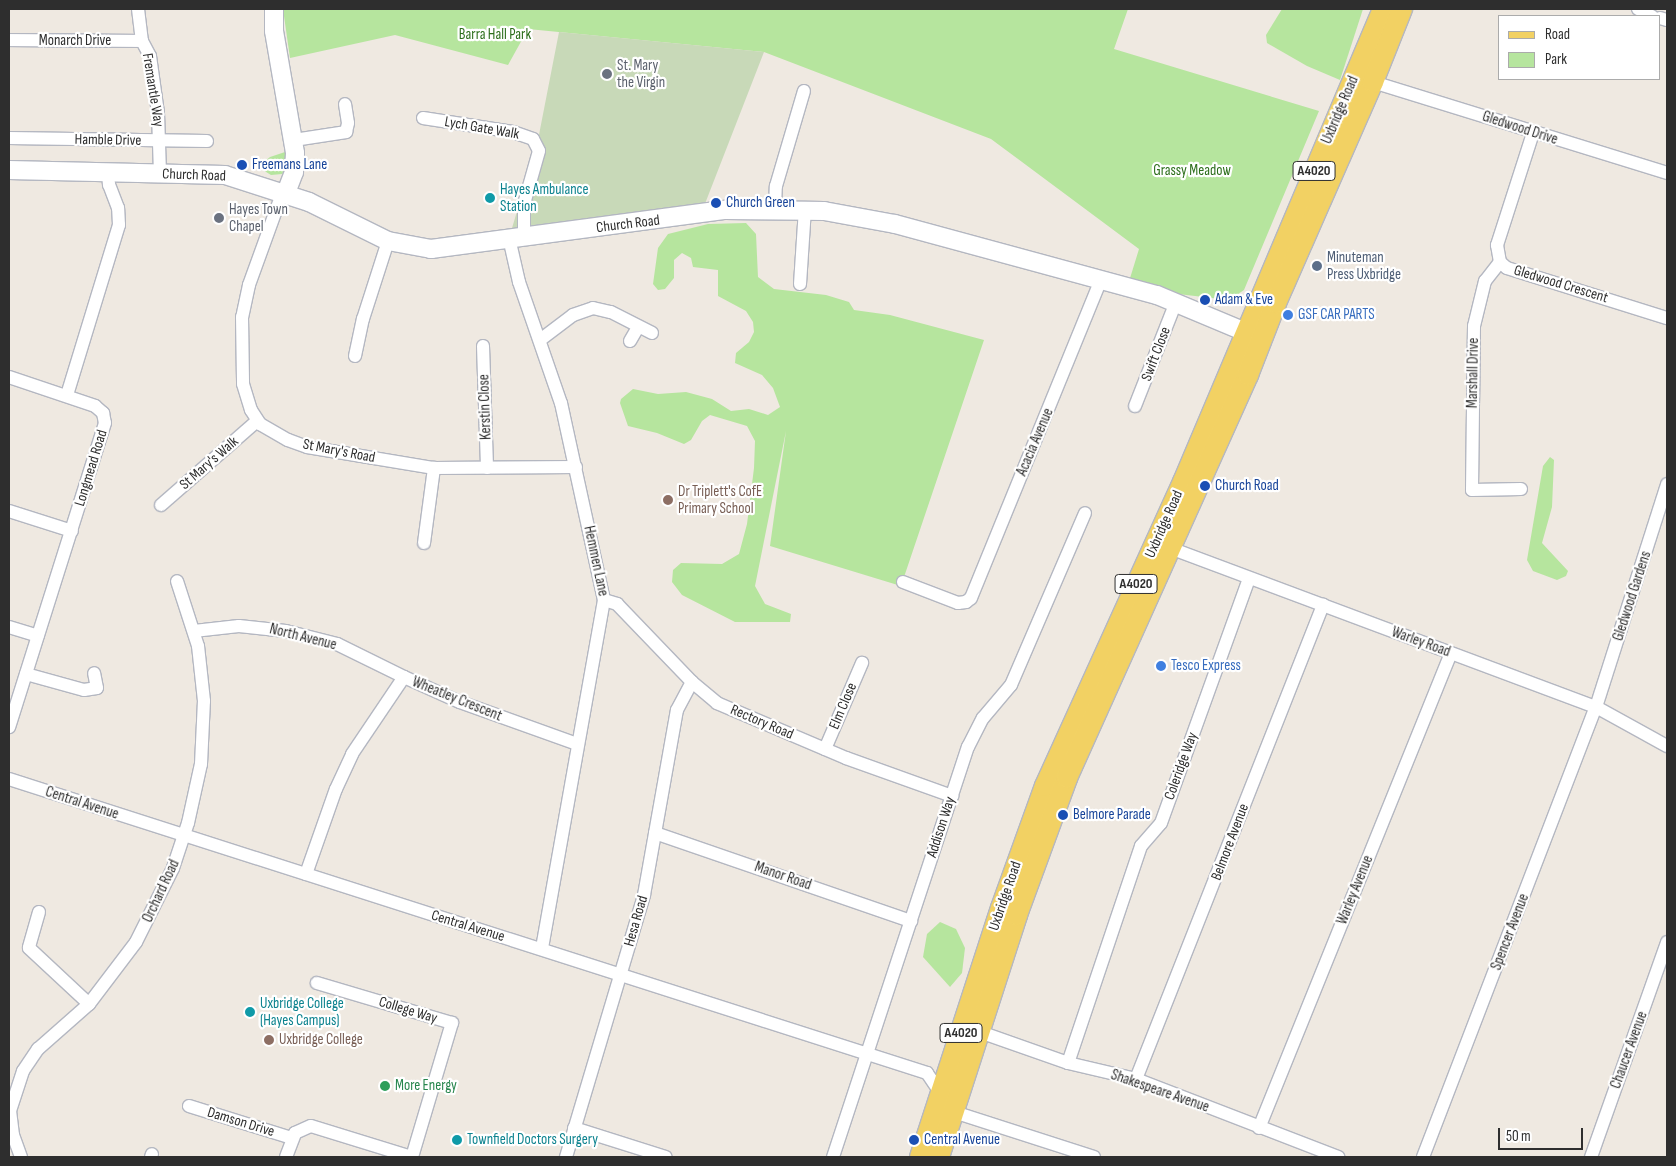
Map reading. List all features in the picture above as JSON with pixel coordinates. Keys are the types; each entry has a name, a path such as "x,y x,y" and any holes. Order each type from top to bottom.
{"main road":[{"name":"Uxbridge Road","path":"1364,78 1383,9"},
{"name":"Uxbridge Road","path":"939,1157 1048,827 1096,709 1170,548 1253,335 1364,78 1402,9"},
{"name":"Uxbridge Road","path":"920,1157 1026,835 1083,698 1253,335"},
{"path":"1026,835 1035,824 1048,827"}],"street":[{"name":"Fremantle Way","path":"138,9 142,41 150,56 160,140 160,173"},
{"path":"257,421 243,384 242,317 249,285 295,163 294,140 274,31 274,9"},
{"path":"1638,9 1650,15"},
{"name":"Monarch Drive","path":"9,40 142,41"},
{"name":"Gledwood Drive","path":"1364,78 1667,173"},
{"path":"775,208 776,186 804,91"},
{"path":"294,140 346,132 348,123 345,104"},
{"name":"Lych Gate Walk","path":"423,118 513,132 533,139 539,151 517,237"},
{"name":"Gledwood Crescent","path":"1533,132 1497,245 1500,262 1507,268 1667,318"},
{"name":"Hamble Drive","path":"9,138 207,141"},
{"name":"Church Road","path":"9,170 224,175 284,192 388,241 419,248 445,249 517,237 725,210 805,209 895,224 1101,280 1176,302 1253,335"},
{"path":"67,396 119,225 118,208 109,184 108,173"},
{"path":"800,284 805,209"},
{"name":"Hemmen Lane","path":"517,237 516,273 556,384 576,467 604,600 576,744 542,948"},
{"path":"355,356 363,319 388,241"},
{"name":"Marshall Drive","path":"1500,262 1485,281 1474,326 1472,490 1520,489"},
{"name":"Acacia Avenue","path":"903,582 958,603 966,602 971,598 1101,280"},
{"name":"Swift Close","path":"1135,406 1176,302"},
{"path":"540,340 573,315 593,308 611,312 652,333"},
{"path":"630,341 638,326"},
{"name":"Kerstin Close","path":"483,346 487,468"},
{"name":"Longmead Road","path":"9,377 67,396 99,409 105,423 9,727"},
{"name":"St Mary's Road","path":"257,421 278,435 308,447 434,468 576,467"},
{"name":"St Mary's Walk","path":"161,505 257,421"},
{"path":"424,543 434,468"},
{"name":"Gledwood Gardens","path":"1596,707 1667,484"},
{"path":"9,511 72,531"},
{"name":"Addison Way","path":"833,1157 973,735 1011,684 1085,513"},
{"name":"Warley Road","path":"1170,548 1596,707 1667,746"},
{"name":"Coleridge Way","path":"1068,1063 1140,846 1160,823 1249,578"},
{"name":"Orchard Road","path":"21,1157 10,1119 12,1090 38,1049 89,1004 145,928 174,868 184,835 199,778 204,732 202,677 194,631 177,581"},
{"name":"Rectory Road","path":"604,600 616,604 692,682 722,705 825,749 952,796"},
{"name":"Belmore Avenue","path":"1136,1079 1323,605"},
{"name":"North Avenue","path":"194,631 239,626 286,630 337,644 404,677"},
{"path":"9,627 38,636"},
{"name":"Warley Avenue","path":"1259,1128 1451,653"},
{"name":"Elm Close","path":"825,749 862,663"},
{"path":"26,674 84,690 96,688 94,673"},
{"name":"Wheatley Crescent","path":"306,874 346,765 404,677 460,702 576,744"},
{"name":"Hesa Road","path":"566,1157 644,895 677,710 684,691 692,682"},
{"name":"Spencer Avenue","path":"1424,1157 1596,707"},
{"name":"Central Avenue","path":"9,779 542,948 927,1073"},
{"name":"Manor Road","path":"654,833 911,920"},
{"path":"39,912 29,948 89,1004"},
{"name":"Chaucer Avenue","path":"1591,1157 1667,942"},
{"name":"College Way","path":"292,1138 299,1129 311,1126 412,1157 452,1023 317,983"},
{"name":"Shakespeare Avenue","path":"980,1032 1068,1063 1136,1079 1338,1157"},
{"path":"941,1094 927,1073 951,1064"},
{"name":"Damson Drive","path":"189,1106 292,1138"},
{"path":"954,1112 1094,1157"},
{"path":"574,1128 666,1157"},
{"path":"286,1157 292,1138"}],"green space":[{"path":"283,9 1128,9 1114,49 1319,111 1244,290 1229,300 1127,288 1139,249 991,139 764,52 528,29 508,65 395,35 290,58"},
{"path":"1282,9 1363,9 1340,80 1307,66 1267,43 1266,35"},
{"path":"559,32 764,52 701,214 509,238 537,145"},
{"path":"285,152 285,169 282,174 271,175 258,167 270,157"},
{"path":"746,223 756,234 758,277 774,289 826,295 849,302 854,310 890,315 984,340 901,586 770,546 786,431 755,586 765,604 791,614 790,622 735,622 682,595 672,582 673,570 681,563 722,564 739,554 747,524 754,468 755,441 747,426 710,415 702,421 691,440 684,444 657,433 628,426 620,403 621,399 633,389 658,394 686,392 712,399 731,411 749,409 768,415 780,407 773,388 762,375 735,363 736,353 749,342 754,332 753,322 746,311 718,296 718,270 693,267 691,258 682,253 674,260 674,278 665,289 658,290 653,284 658,248 668,234 708,224"},
{"path":"1550,457 1554,460 1552,507 1542,543 1568,571 1566,576 1557,580 1533,571 1527,560 1543,466"},
{"path":"940,922 956,929 965,948 962,973 950,987 923,957 927,934"}],"place":[{"name":"St. Mary the Virgin","path":"607,74"},
{"name":"Freemans Lane","path":"242,165"},
{"name":"Hayes Ambulance Station","path":"490,198"},
{"name":"Church Green","path":"716,203"},
{"name":"Hayes Town Chapel","path":"219,218"},
{"name":"Minuteman Press Uxbridge","path":"1317,266"},
{"name":"Adam & Eve","path":"1205,300"},
{"name":"GSF CAR PARTS","path":"1288,315"},
{"name":"Church Road","path":"1205,486"},
{"name":"Dr Triplett's CofE Primary School","path":"668,500"},
{"name":"Tesco Express","path":"1161,666"},
{"name":"Belmore Parade","path":"1063,815"},
{"name":"Uxbridge College (Hayes Campus)","path":"250,1012"},
{"name":"Uxbridge College","path":"269,1040"},
{"name":"More Energy","path":"385,1086"},
{"name":"Townfield Doctors Surgery","path":"457,1140"},
{"name":"Central Avenue","path":"914,1140"}],"park label":[{"name":"Barra Hall Park","path":"495,35"},
{"name":"Grassy Meadow","path":"1192,171"}]}
